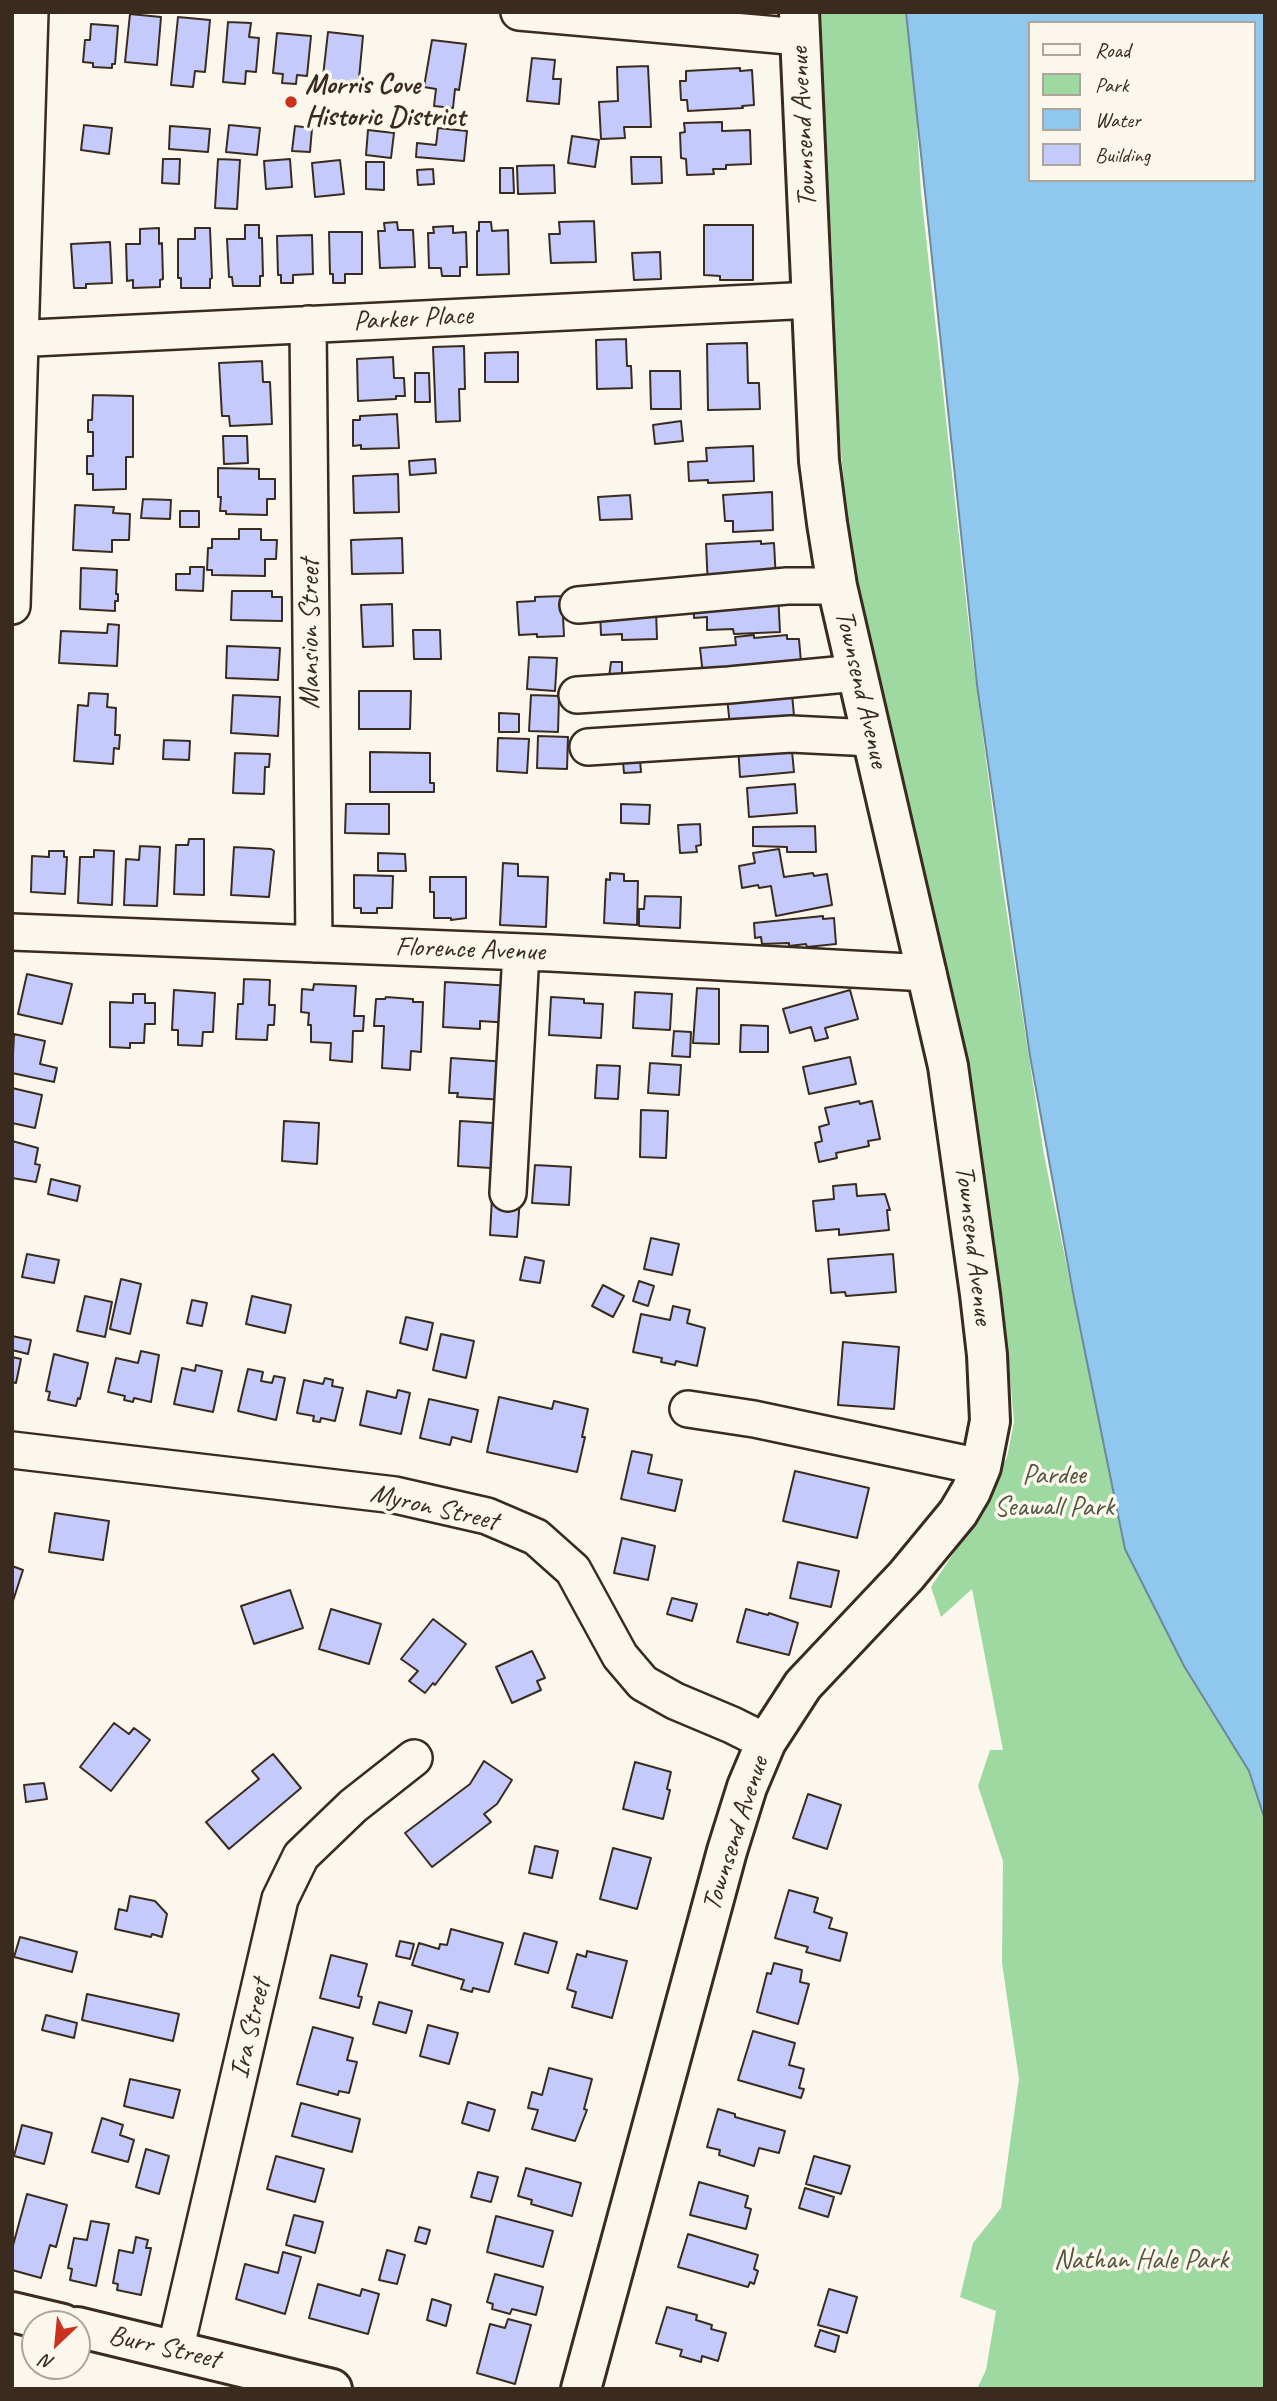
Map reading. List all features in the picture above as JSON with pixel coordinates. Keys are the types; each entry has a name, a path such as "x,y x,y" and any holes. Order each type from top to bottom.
{"main road":[{"name":"Townsend Avenue","path":"581,2389 727,1851 747,1787 766,1742 803,1685 906,1576 950,1524 971,1491 981,1467 990,1421 986,1343 948,1066 837,586 820,461 800,25"},
{"name":"Burr Street","path":"91,2330 332,2389"}],"street":[{"path":"519,12 800,25"},
{"path":"12,606 24,24"},
{"name":"Parker Place","path":"16,339 813,300"},
{"name":"Mansion Street","path":"309,324 314,944"},
{"path":"578,605 787,586 837,586"},
{"path":"577,695 857,673"},
{"path":"588,747 791,734 872,738"},
{"name":"Florence Avenue","path":"12,932 521,952 928,973"},
{"path":"508,1193 521,952"},
{"path":"688,1409 767,1421 981,1467"},
{"name":"Myron Street","path":"12,1450 395,1495 487,1516 536,1537 573,1570 620,1656 643,1683 675,1701 766,1742"},
{"name":"Ira Street","path":"175,2351 262,1983 279,1899 301,1856 353,1806 414,1758"}],"green space":[{"path":"815,12 910,12 921,192 970,637 1001,875 1044,1155 1125,1549 1184,1666 1249,1771 1265,1820 1265,2389 977,2389 986,2370 996,2311 960,2297 973,2243 1001,2208 1019,2079 1002,1963 1003,1861 978,1786 990,1750 1003,1750 972,1589 941,1617 931,1587 977,1518 1007,1457 1014,1422 1006,1330 952,996 849,553 837,399 832,250"}],"water":[{"path":"906,12 1265,12 1265,1820 1249,1771 1184,1666 1125,1549 1074,1298 1030,1056 977,685"}],"building":[{"path":"130,14 161,17 157,65 125,62"},
{"path":"178,17 210,20 205,72 195,71 193,87 171,85"},
{"path":"228,22 251,23 249,37 259,38 256,72 246,71 245,84 223,82"},
{"path":"91,24 118,26 115,64 112,64 112,68 93,67 93,63 83,62 85,40 90,40"},
{"path":"328,32 363,36 358,89 322,85"},
{"path":"277,33 311,36 307,76 297,75 296,84 282,83 283,74 273,73"},
{"path":"432,40 466,44 459,90 455,89 453,108 434,106 436,89 424,87"},
{"path":"532,58 555,60 553,79 561,79 559,104 527,101"},
{"path":"648,66 651,127 624,127 625,138 601,139 599,102 618,101 617,67"},
{"path":"740,68 740,71 752,70 754,105 688,111 687,100 681,100 680,81 686,81 686,71"},
{"path":"722,122 722,131 750,130 751,164 726,165 726,169 713,169 714,174 687,175 686,159 681,158 680,133 685,132 684,123"},
{"path":"84,125 112,128 109,154 81,150"},
{"path":"229,125 260,128 257,155 226,152"},
{"path":"170,126 210,129 208,152 169,149"},
{"path":"295,126 312,128 310,152 292,151"},
{"path":"438,128 467,131 464,161 416,157 417,143 436,145"},
{"path":"368,130 394,133 391,158 366,155"},
{"path":"572,136 599,140 595,167 568,163"},
{"path":"631,157 661,157 662,183 632,184"},
{"path":"163,159 180,159 179,184 162,183"},
{"path":"218,159 240,160 237,209 215,208"},
{"path":"290,159 292,187 266,189 264,161"},
{"path":"340,160 344,194 315,197 312,163"},
{"path":"366,162 384,162 384,190 366,189"},
{"path":"554,165 555,193 518,194 517,166"},
{"path":"500,168 513,168 514,193 500,193"},
{"path":"433,169 434,184 418,185 417,170"},
{"path":"594,221 596,262 551,263 549,234 560,234 559,222"},
{"path":"397,222 398,230 413,230 415,267 380,268 378,231 385,231 384,223"},
{"path":"479,222 491,222 492,231 508,230 509,274 477,275"},
{"path":"245,225 259,225 263,276 260,276 260,286 233,286 232,277 229,277 227,239 245,239"},
{"path":"704,225 753,225 753,280 720,280 720,276 704,275"},
{"path":"453,226 453,233 466,232 467,267 460,267 460,276 442,276 441,268 429,268 428,233 434,233 433,227"},
{"path":"159,228 163,279 160,280 160,287 133,288 133,280 127,281 126,244 140,244 140,229"},
{"path":"195,228 210,228 210,288 181,288 181,278 178,278 178,239 195,239"},
{"path":"329,232 362,232 362,274 345,274 345,283 333,283 333,274 330,274"},
{"path":"312,235 313,274 293,275 293,283 281,283 281,275 278,275 277,236"},
{"path":"110,242 112,283 86,284 86,288 74,288 71,244"},
{"path":"660,252 661,279 634,280 632,253"},
{"path":"626,339 627,366 631,366 632,388 597,389 596,340"},
{"path":"747,343 748,383 759,383 760,409 708,410 707,344"},
{"path":"464,346 465,389 459,389 460,421 436,422 433,347"},
{"path":"518,352 518,382 485,382 485,353"},
{"path":"393,357 394,378 404,378 405,396 358,401 357,359"},
{"path":"262,361 263,382 270,382 272,424 230,426 229,416 222,416 219,363"},
{"path":"650,371 680,371 681,409 651,409"},
{"path":"415,373 429,373 430,402 415,402"},
{"path":"93,395 133,396 133,457 126,457 126,489 93,490 93,474 87,474 87,456 93,456 93,432 88,432 88,420 92,420"},
{"path":"397,414 399,448 361,449 361,445 353,446 353,420 360,420 360,416"},
{"path":"681,421 683,441 655,444 653,425"},
{"path":"223,436 247,436 248,463 224,464"},
{"path":"753,446 754,481 689,481 688,462 707,461 706,448"},
{"path":"435,459 436,473 410,475 409,461"},
{"path":"218,468 259,469 259,479 275,479 275,499 267,499 267,515 226,514 226,511 220,511"},
{"path":"398,474 399,512 354,513 353,476"},
{"path":"772,492 773,530 733,532 733,521 725,521 723,495"},
{"path":"630,495 632,519 600,520 598,497"},
{"path":"143,499 171,500 170,519 141,518"},
{"path":"75,505 114,507 113,513 130,514 129,540 112,540 112,552 73,550"},
{"path":"180,511 199,511 199,527 180,527"},
{"path":"239,529 261,529 261,540 277,540 276,559 265,559 265,576 212,575 212,570 207,570 208,548 212,548 212,539 239,539"},
{"path":"402,538 403,573 352,574 351,540"},
{"path":"761,541 761,544 774,543 776,581 708,586 706,544"},
{"path":"190,567 204,567 203,591 176,590 176,574 190,574"},
{"path":"81,568 117,570 118,601 115,601 115,611 80,609"},
{"path":"232,591 272,591 272,597 282,597 282,621 231,620"},
{"path":"778,593 780,632 734,634 733,629 707,630 707,617 694,618 693,599"},
{"path":"562,596 564,636 519,635 517,602 535,601 535,597"},
{"path":"392,604 393,646 363,647 361,605"},
{"path":"656,610 657,639 622,640 622,634 601,635 600,612"},
{"path":"108,624 119,625 117,666 59,663 61,631 107,633"},
{"path":"413,630 440,630 441,659 414,659"},
{"path":"754,635 754,638 787,635 787,639 799,639 801,662 703,675 700,648 736,645 735,637"},
{"path":"227,646 280,648 278,680 226,678"},
{"path":"529,657 557,658 555,691 527,689"},
{"path":"611,662 622,662 622,677 609,677"},
{"path":"791,684 795,726 730,726 727,697"},
{"path":"359,691 411,691 410,729 359,729"},
{"path":"89,693 108,694 107,707 116,708 115,735 120,735 119,749 114,748 113,764 74,761 78,705 88,706"},
{"path":"233,695 280,697 278,736 231,733"},
{"path":"531,695 559,696 558,732 529,731"},
{"path":"499,713 519,714 519,732 499,732"},
{"path":"538,736 568,737 567,769 537,768"},
{"path":"498,738 529,739 527,773 497,771"},
{"path":"164,740 190,741 189,760 163,759"},
{"path":"791,741 794,772 740,777 738,745"},
{"path":"370,752 430,753 430,783 434,783 434,792 370,792"},
{"path":"235,753 270,754 269,767 265,767 264,794 233,793"},
{"path":"640,760 641,772 624,773 623,762"},
{"path":"795,784 797,813 749,817 747,788"},
{"path":"346,804 389,804 389,834 345,833"},
{"path":"621,804 650,805 649,824 621,823"},
{"path":"700,824 701,845 696,846 697,852 680,853 678,825"},
{"path":"815,826 816,852 787,852 787,847 753,846 753,827"},
{"path":"189,839 204,839 204,895 174,894 176,845 188,845"},
{"path":"140,846 160,847 157,906 124,905 126,859 139,860"},
{"path":"234,847 274,851 269,897 231,895"},
{"path":"779,849 784,877 827,874 832,905 776,916 771,886 742,888 739,866 755,863 753,853"},
{"path":"94,850 114,851 112,905 78,903 80,857 94,857"},
{"path":"49,851 64,851 64,857 67,857 65,894 31,892 32,856 49,857"},
{"path":"378,853 405,854 406,871 378,871"},
{"path":"503,863 518,864 518,876 548,877 546,927 500,925"},
{"path":"610,873 624,874 624,881 638,881 637,925 604,923 606,879 610,880"},
{"path":"354,875 393,876 392,908 377,908 377,913 361,913 361,908 354,908"},
{"path":"430,877 466,877 466,918 434,918 434,892 430,892"},
{"path":"645,896 681,897 680,928 639,926 639,909 644,909"},
{"path":"823,916 823,919 834,918 836,944 807,947 806,944 762,944 761,937 755,938 754,923"},
{"path":"27,974 72,984 62,1024 18,1014"},
{"path":"244,979 270,980 269,1005 275,1005 274,1025 268,1025 267,1040 236,1039 238,1004 243,1004"},
{"path":"445,982 513,986 511,1023 480,1021 480,1029 443,1027"},
{"path":"314,984 356,986 354,1016 364,1016 363,1031 353,1031 352,1062 330,1060 331,1043 311,1042 309,1013 301,1012 302,989 313,990"},
{"path":"697,988 719,989 719,1044 693,1043"},
{"path":"174,990 215,993 213,1032 203,1032 202,1046 178,1045 178,1030 172,1030"},
{"path":"850,990 858,1019 825,1028 828,1038 815,1041 811,1027 790,1033 783,1009"},
{"path":"635,992 672,994 670,1030 633,1028"},
{"path":"133,994 145,994 145,1003 155,1003 155,1024 145,1024 144,1043 130,1043 130,1048 110,1047 110,1002 133,1003"},
{"path":"386,997 423,1002 421,1052 411,1051 410,1070 382,1068 384,1026 374,1026 376,999"},
{"path":"551,997 584,999 584,1003 603,1004 601,1038 549,1035"},
{"path":"741,1025 768,1026 768,1052 740,1052"},
{"path":"674,1031 691,1032 690,1057 672,1056"},
{"path":"14,1034 45,1041 40,1064 57,1068 54,1082 12,1073"},
{"path":"850,1057 856,1084 809,1094 803,1067"},
{"path":"451,1058 507,1062 505,1100 457,1097 458,1093 449,1093"},
{"path":"650,1063 681,1065 679,1095 648,1093"},
{"path":"597,1065 620,1066 618,1099 595,1098"},
{"path":"12,1088 42,1095 35,1128 12,1123"},
{"path":"859,1101 860,1104 872,1101 880,1139 868,1141 869,1146 836,1153 837,1158 819,1162 815,1143 822,1141 819,1127 829,1124 825,1108"},
{"path":"641,1110 668,1111 666,1158 640,1157"},
{"path":"284,1121 319,1123 317,1164 282,1161"},
{"path":"460,1121 493,1123 491,1168 458,1166"},
{"path":"12,1141 38,1148 35,1164 40,1165 36,1182 12,1178"},
{"path":"535,1165 571,1167 569,1205 532,1203"},
{"path":"51,1179 80,1186 77,1201 48,1194"},
{"path":"856,1184 857,1196 885,1194 890,1210 887,1210 889,1230 839,1235 839,1229 816,1231 813,1201 834,1199 833,1186"},
{"path":"492,1197 520,1199 517,1237 490,1235"},
{"path":"651,1238 679,1244 672,1275 644,1269"},
{"path":"27,1254 59,1260 54,1283 22,1277"},
{"path":"893,1254 896,1292 846,1296 845,1292 831,1293 828,1259"},
{"path":"525,1257 544,1261 540,1283 520,1280"},
{"path":"121,1279 141,1284 130,1334 110,1329"},
{"path":"639,1281 654,1286 648,1306 633,1301"},
{"path":"603,1285 624,1296 613,1317 592,1306"},
{"path":"85,1296 112,1302 105,1337 77,1331"},
{"path":"252,1296 291,1305 285,1333 246,1324"},
{"path":"192,1300 207,1303 202,1326 187,1323"},
{"path":"673,1306 690,1310 687,1323 705,1328 697,1366 676,1361 675,1365 661,1362 662,1358 633,1352 641,1314 670,1320"},
{"path":"406,1317 433,1323 427,1350 400,1343"},
{"path":"441,1334 474,1341 466,1378 433,1370"},
{"path":"12,1336 31,1340 28,1354 12,1350"},
{"path":"843,1342 899,1347 894,1409 838,1405"},
{"path":"141,1351 159,1355 151,1402 134,1398 133,1402 124,1400 125,1396 108,1392 116,1358 138,1363"},
{"path":"54,1354 88,1363 76,1406 48,1400 50,1392 46,1391"},
{"path":"12,1357 21,1359 16,1383 12,1382"},
{"path":"196,1365 222,1371 213,1412 174,1404 182,1368 195,1371"},
{"path":"248,1369 263,1372 261,1381 272,1383 274,1376 285,1378 276,1420 238,1411"},
{"path":"325,1378 333,1380 332,1386 343,1388 335,1421 321,1418 320,1422 313,1421 314,1416 297,1413 304,1380 323,1384"},
{"path":"398,1390 410,1393 401,1434 360,1425 367,1391 396,1398"},
{"path":"499,1397 552,1409 554,1401 588,1409 577,1472 487,1452"},
{"path":"429,1399 478,1410 471,1442 452,1437 450,1445 420,1438"},
{"path":"632,1451 652,1455 648,1473 682,1480 675,1511 621,1499"},
{"path":"795,1471 869,1488 857,1538 783,1521"},
{"path":"55,1513 109,1521 103,1560 49,1552"},
{"path":"622,1538 655,1546 648,1580 614,1573"},
{"path":"798,1562 839,1571 831,1607 790,1598"},
{"path":"12,1566 23,1570 12,1604"},
{"path":"290,1590 303,1628 254,1644 241,1606"},
{"path":"672,1598 697,1604 692,1621 667,1614"},
{"path":"331,1609 381,1624 369,1664 319,1649"},
{"path":"746,1609 768,1615 769,1613 798,1623 789,1655 737,1642"},
{"path":"433,1619 466,1644 435,1685 433,1683 425,1693 409,1681 418,1671 401,1659"},
{"path":"532,1651 545,1678 537,1681 541,1690 512,1703 496,1667"},
{"path":"114,1723 129,1734 134,1728 150,1740 111,1791 80,1767"},
{"path":"273,1754 301,1788 229,1849 206,1822 259,1779 252,1771"},
{"path":"484,1761 512,1780 497,1804 484,1814 491,1822 432,1867 405,1833 470,1784"},
{"path":"635,1762 671,1772 663,1819 623,1809"},
{"path":"44,1783 47,1799 26,1802 24,1785"},
{"path":"808,1794 841,1805 827,1849 793,1838"},
{"path":"535,1846 558,1851 552,1878 529,1873"},
{"path":"613,1848 651,1858 637,1909 600,1899"},
{"path":"789,1890 818,1898 814,1912 832,1918 829,1928 847,1933 840,1961 806,1952 808,1947 775,1938"},
{"path":"130,1896 155,1901 167,1914 162,1937 115,1929 119,1909 127,1911"},
{"path":"451,1929 503,1943 489,1992 473,1988 472,1992 461,1989 464,1980 412,1965 419,1943 439,1949 440,1944 447,1945"},
{"path":"524,1933 557,1942 548,1973 515,1964"},
{"path":"20,1937 77,1952 72,1972 14,1957"},
{"path":"400,1941 414,1944 410,1959 396,1956"},
{"path":"587,1951 627,1961 612,2018 572,2007 576,1992 567,1989 577,1954 586,1957"},
{"path":"331,1955 367,1964 358,1996 362,1997 359,2008 320,1998"},
{"path":"774,1963 802,1970 800,1982 809,1984 798,2024 757,2012 767,1973 771,1974"},
{"path":"87,1994 179,2014 173,2041 82,2020"},
{"path":"379,2002 412,2011 406,2033 373,2024"},
{"path":"46,2015 77,2023 74,2038 42,2030"},
{"path":"428,2025 458,2033 449,2064 420,2056"},
{"path":"313,2027 353,2038 347,2060 357,2062 349,2093 339,2091 338,2095 297,2084"},
{"path":"753,2031 795,2043 789,2065 804,2069 799,2088 804,2089 801,2098 738,2080"},
{"path":"549,2068 592,2079 584,2109 587,2110 575,2141 532,2129 538,2110 528,2108 532,2092 542,2095"},
{"path":"130,2079 180,2090 173,2118 124,2106"},
{"path":"468,2102 495,2110 489,2131 462,2123"},
{"path":"301,2103 360,2119 352,2152 292,2136"},
{"path":"718,2109 735,2114 735,2117 785,2131 779,2153 759,2148 754,2166 719,2155 720,2150 707,2147"},
{"path":"102,2118 123,2125 120,2135 134,2140 128,2162 92,2152"},
{"path":"22,2125 52,2133 44,2164 14,2156"},
{"path":"146,2149 169,2156 159,2194 136,2187"},
{"path":"276,2156 324,2169 315,2202 267,2189"},
{"path":"814,2156 850,2166 841,2194 806,2184"},
{"path":"526,2168 581,2183 572,2216 531,2204 532,2200 518,2196"},
{"path":"478,2172 498,2177 491,2202 471,2197"},
{"path":"699,2182 748,2196 745,2207 751,2209 746,2229 690,2215"},
{"path":"805,2188 834,2197 828,2217 799,2208"},
{"path":"27,2194 67,2205 56,2247 50,2245 41,2278 12,2270 12,2249"},
{"path":"294,2215 323,2222 315,2253 286,2245"},
{"path":"496,2216 553,2231 543,2267 487,2252"},
{"path":"91,2221 109,2224 96,2286 70,2280 72,2269 68,2268 74,2238 87,2240"},
{"path":"419,2227 430,2230 426,2244 415,2241"},
{"path":"688,2234 758,2255 754,2269 758,2271 754,2284 750,2282 748,2287 678,2267"},
{"path":"136,2237 148,2240 146,2248 151,2248 141,2295 117,2290 118,2284 113,2283 119,2250 133,2253"},
{"path":"387,2250 405,2255 397,2284 379,2280"},
{"path":"283,2252 301,2257 285,2314 236,2299 245,2264 278,2273"},
{"path":"495,2274 543,2287 536,2315 512,2309 510,2314 492,2309 493,2304 487,2302"},
{"path":"318,2284 360,2296 362,2289 379,2294 368,2334 309,2318"},
{"path":"829,2289 857,2297 847,2333 818,2325"},
{"path":"432,2299 451,2305 446,2326 427,2320"},
{"path":"667,2307 697,2315 696,2320 712,2325 711,2329 726,2333 718,2361 702,2356 701,2362 680,2356 682,2350 656,2343"},
{"path":"508,2319 531,2325 515,2384 477,2373 490,2324 505,2328"},
{"path":"820,2330 839,2336 835,2352 815,2346"}],"place":[{"name":"Morris Cove Historic District","path":"291,102"}],"park label":[{"name":"Pardee Seawall Park","path":"1054,1492"},
{"name":"Nathan Hale Park","path":"1141,2261"}]}
